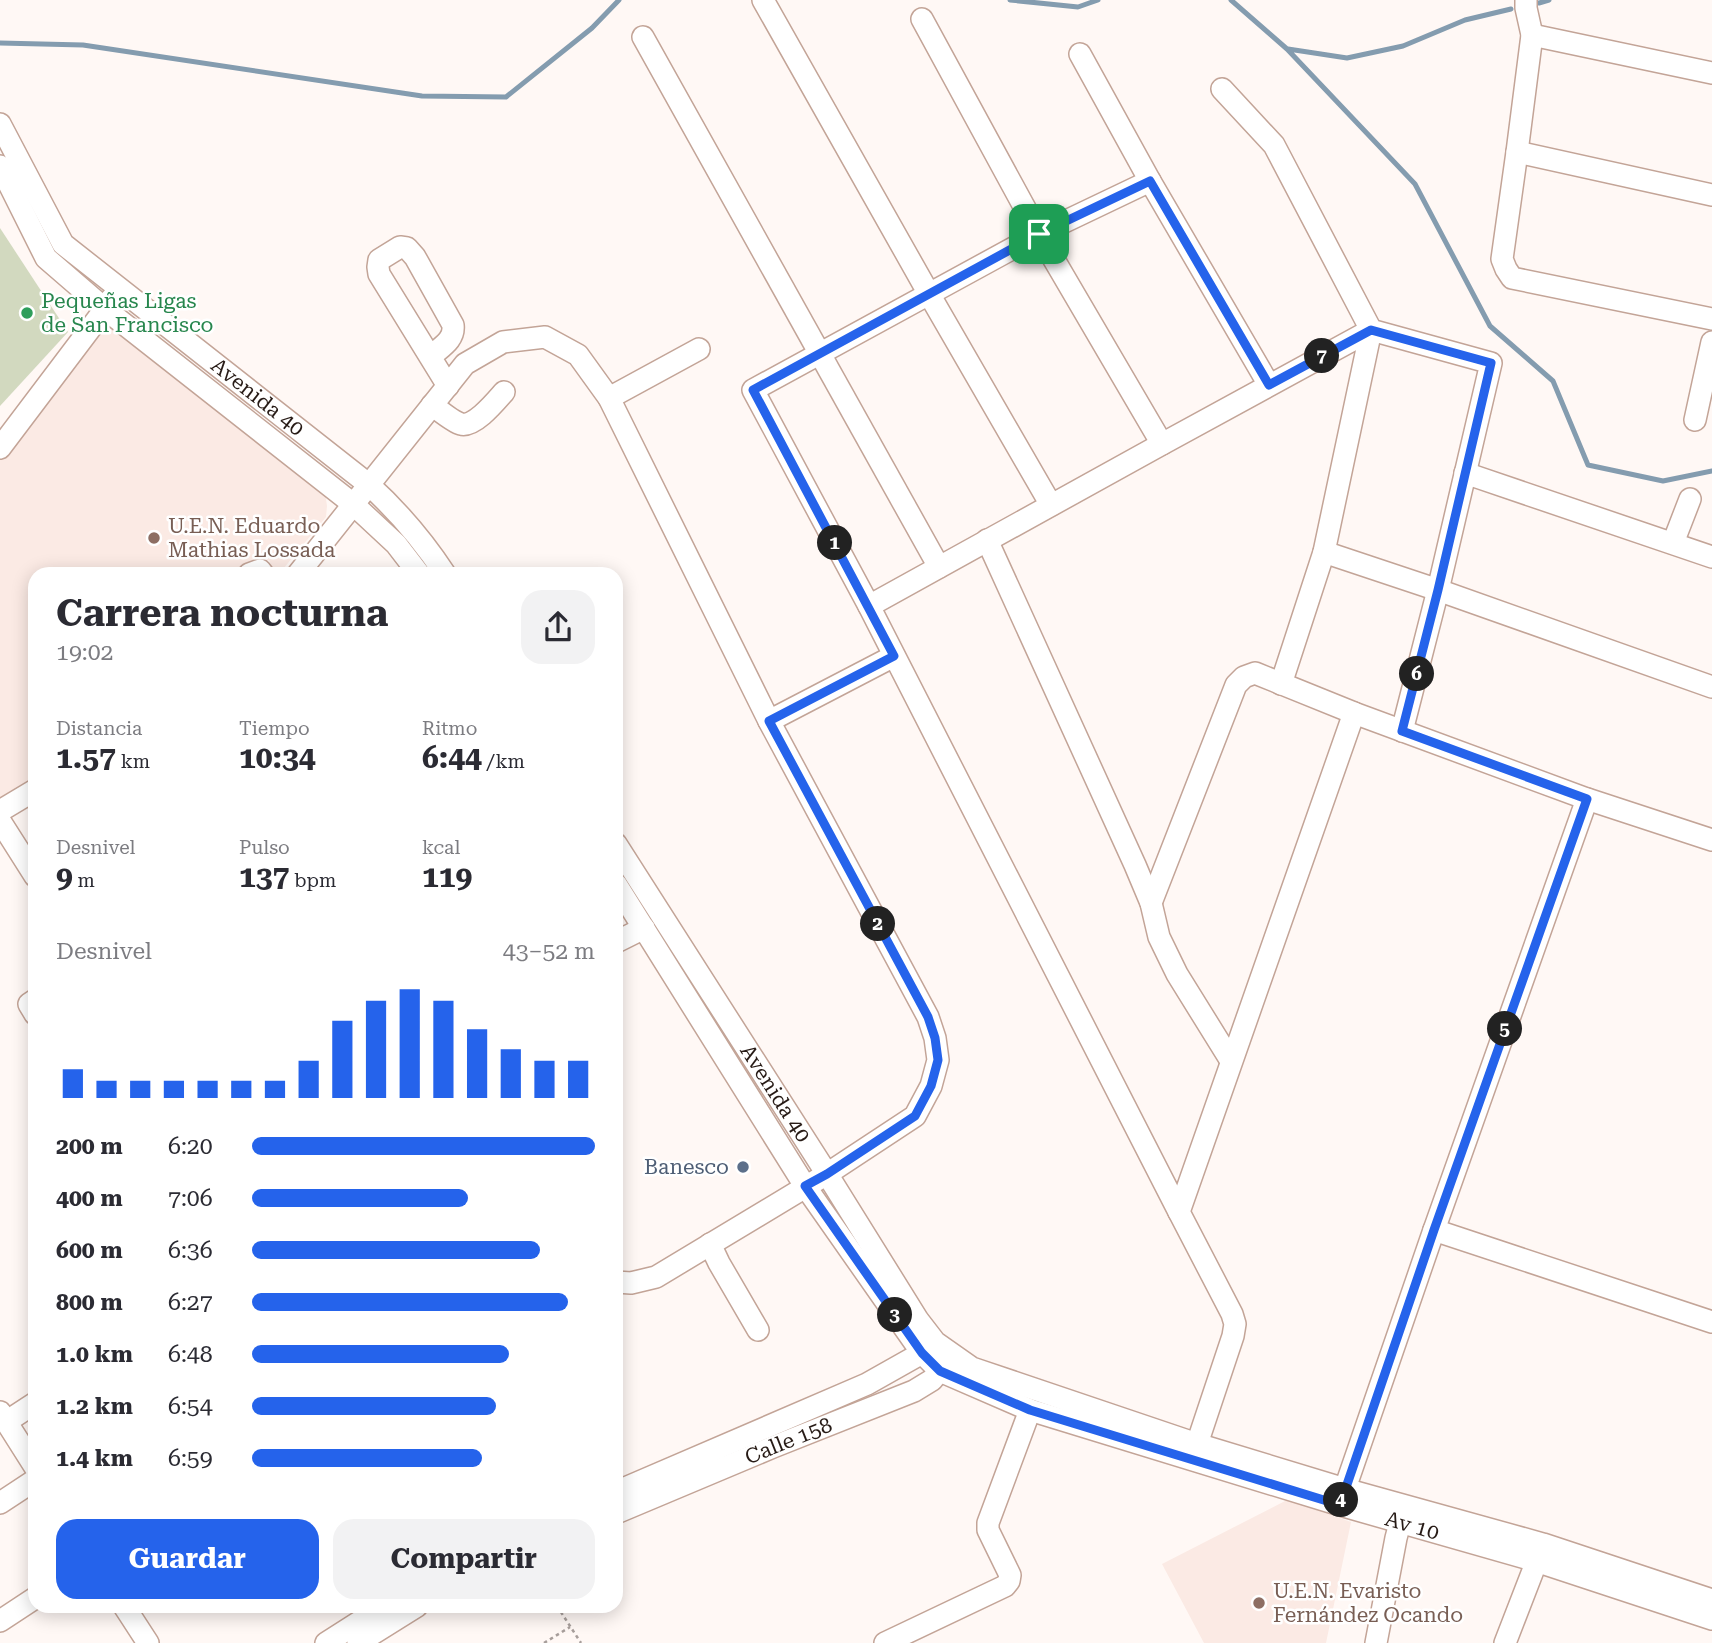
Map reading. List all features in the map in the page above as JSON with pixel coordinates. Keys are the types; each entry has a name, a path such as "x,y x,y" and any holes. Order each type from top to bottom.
{"street":[{"path":"763,0 1051,505"},
{"path":"1526,0 1532,35 1502,259 1506,270 1512,278 1712,319"},
{"path":"922,19 1039,234 1161,444"},
{"path":"1532,35 1712,73"},
{"path":"643,37 939,567"},
{"path":"1080,54 1150,181 1269,385"},
{"path":"1222,89 1274,145 1371,330 1324,552 1281,684"},
{"name":"Avenida 40","path":"0,124 63,244 368,484 394,507 414,530 439,567"},
{"path":"1517,152 1712,195"},
{"name":"Avenida 40","path":"0,166 46,258 105,309 353,504 396,544 414,567"},
{"path":"1150,181 1039,234 753,390 869,606 1232,1314 1235,1324 1233,1336 1197,1444"},
{"path":"430,357 452,337 453,325 415,257 407,248 400,247 379,260 379,274 430,357 448,386"},
{"path":"0,448 118,288"},
{"path":"869,606 1371,330 1491,363 1402,731"},
{"path":"304,567 465,364 503,342 545,337 578,355 609,398 769,721 928,1017 938,1060 931,1086 915,1116 827,1174 656,1277 623,1282"},
{"path":"1695,420 1712,342"},
{"path":"609,398 699,349"},
{"path":"432,405 461,425 467,424 478,419 504,392"},
{"path":"1465,473 1712,557"},
{"path":"1673,543 1690,499"},
{"path":"987,540 1135,865 1151,903 1158,937 1177,974 1231,1061"},
{"path":"1324,552 1712,687"},
{"path":"769,721 894,656"},
{"path":"1151,903 1236,685 1244,677 1255,673 1354,713 1587,799 1712,840"},
{"path":"1179,1212 1354,713"},
{"path":"0,811 28,794"},
{"path":"1342,1497 1587,799"},
{"path":"0,821 28,865"},
{"name":"Avenida 40","path":"623,855 827,1174 937,1355"},
{"name":"Avenida 40","path":"623,895 805,1186 900,1322 937,1355"},
{"path":"623,938 644,928"},
{"path":"1434,1230 1712,1322"},
{"path":"710,1244 758,1330"},
{"path":"889,1372 903,1342 900,1322"},
{"path":"720,1459 797,1415 889,1372 937,1355 1342,1497 1712,1600"},
{"name":"Av 10","path":"937,1355 975,1386 1030,1410 1342,1497 1400,1522 1539,1553 1712,1619"},
{"name":"Calle 158","path":"623,1509 665,1482 720,1459 808,1434 914,1391 932,1380 937,1355"},
{"path":"914,1391 975,1386"},
{"path":"28,1406 3,1417 28,1455"},
{"path":"886,1643 1006,1586 1010,1575 988,1531 988,1523 1030,1410"},
{"path":"797,1415 808,1434"},
{"path":"623,1491 665,1482"},
{"path":"0,1503 28,1485"},
{"path":"1376,1643 1400,1522"},
{"path":"1505,1643 1539,1553"},
{"path":"0,1621 28,1603"},
{"path":"129,1613 148,1643"},
{"path":"360,1635 378,1613"},
{"path":"326,1643 360,1635 403,1613"}],"path":[{"path":"561,1613 581,1643"},
{"path":"544,1643 570,1627"}],"shaded area":[{"name":"U.E.N. Eduardo Mathias Lossada","path":"105,309 325,492 327,506 326,517 285,567 272,567 269,560 248,567 28,567 28,781 0,801 0,448"},
{"name":"U.E.N. Evaristo Fernández Ocando","path":"1287,1500 1351,1522 1326,1643 1204,1643 1162,1564"}],"green space":[{"name":"Pequeñas Ligas de San Francisco","path":"0,228 68,332 0,406"}],"waterway":[{"path":"0,43 83,45 422,96 506,97 592,28 619,0"},
{"path":"1010,0 1078,7 1098,0"},
{"path":"1231,0 1287,49 1415,184 1490,326 1553,381 1588,465 1663,481 1712,471"},
{"path":"1539,3 1549,0"},
{"path":"1288,49 1347,58 1403,46 1465,20 1511,9"}],"place":[{"name":"Pequeñas Ligas de San Francisco","path":"27,313"},
{"name":"U.E.N. Eduardo Mathias Lossada","path":"154,538"},
{"name":"Banesco","path":"743,1167"},
{"name":"U.E.N. Evaristo Fernández Ocando","path":"1259,1603"}],"route":[{"path":"1150,181 1269,385 1371,330 1491,363 1402,731 1587,799 1340,1505 1030,1410 940,1371 922,1353 805,1186 915,1116 931,1086 938,1060 928,1017 769,721 894,656 753,390 1039,234 1150,181"}]}
